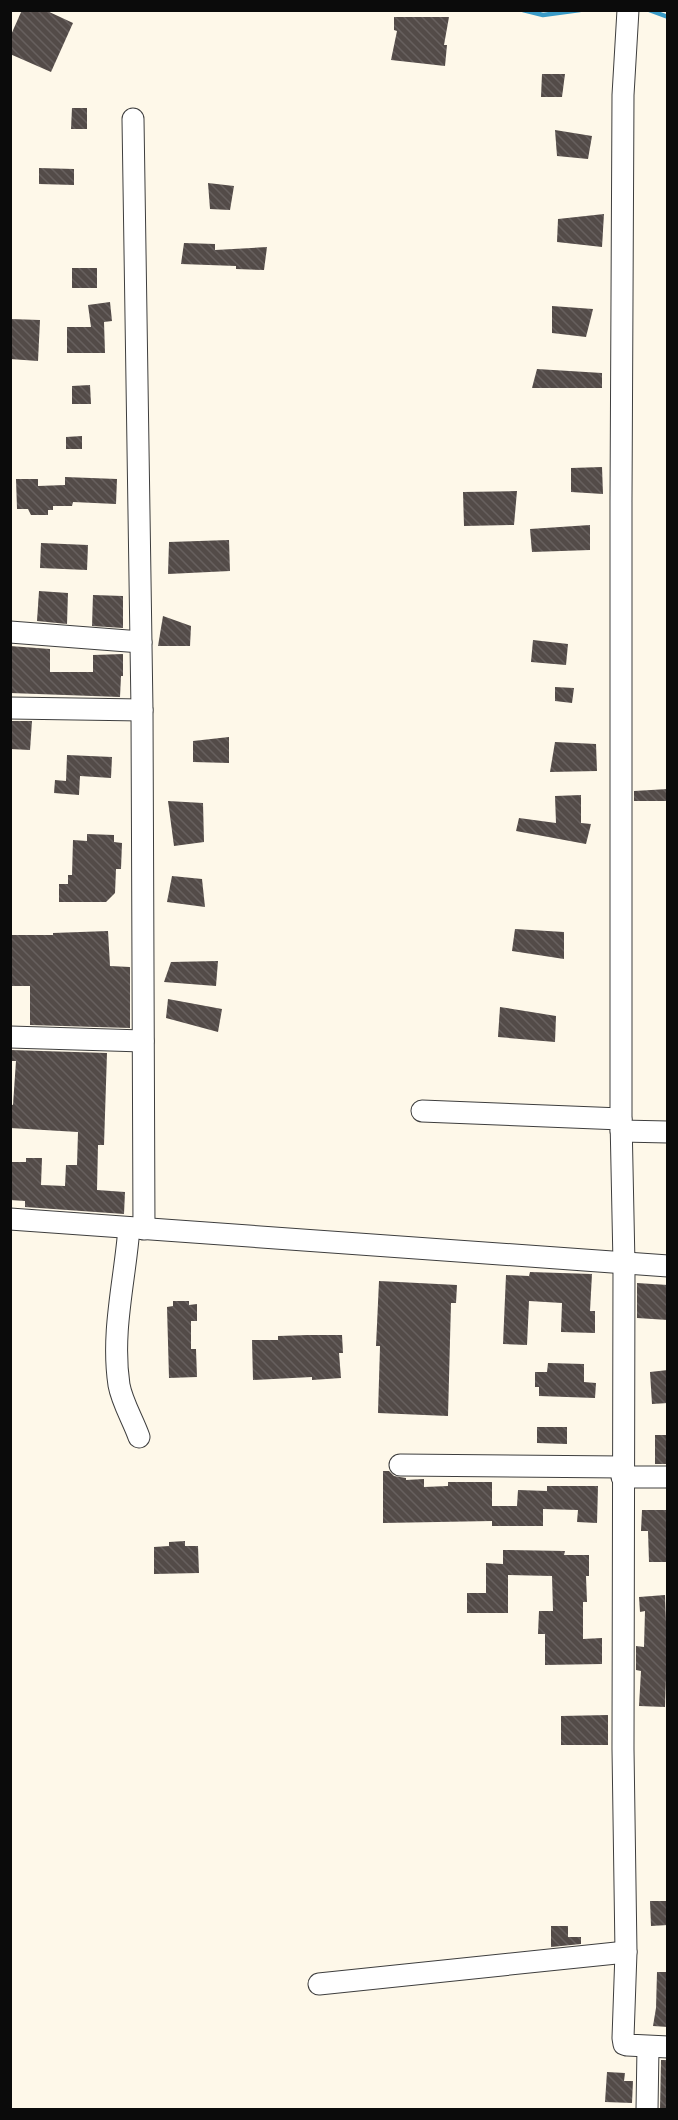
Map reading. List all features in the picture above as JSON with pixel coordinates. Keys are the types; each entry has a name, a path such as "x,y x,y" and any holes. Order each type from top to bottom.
{"street":[{"path":"628,10 623,95 621,1125 624,1263 622,1472 626,1952 623,2042 627,2045 658,2047 647,2109"},
{"path":"133,119 142,711 143,1041 137,1228 118,1310 117,1351 121,1392 139,1437"},
{"path":"10,632 141,642"},
{"path":"10,708 142,711"},
{"path":"10,1037 143,1041"},
{"path":"422,1111 621,1125 668,1132"},
{"path":"10,1219 668,1266"},
{"path":"400,1466 622,1472 668,1477"},
{"path":"319,1984 626,1952"}],"building":[{"path":"22,10 45,10 73,23 51,72 10,54 10,37"},
{"path":"394,17 449,17 444,45 447,45 445,66 391,60 397,31 394,30"},
{"path":"542,74 565,74 562,97 541,97"},
{"path":"72,108 87,108 87,129 71,129"},
{"path":"555,130 592,136 588,159 557,156"},
{"path":"39,168 74,169 74,185 39,184"},
{"path":"208,183 234,186 230,210 210,209"},
{"path":"604,214 602,247 557,242 558,219"},
{"path":"184,243 215,244 215,250 267,247 264,270 236,269 236,266 181,264"},
{"path":"72,268 97,268 97,288 72,288"},
{"path":"110,302 112,321 104,322 105,353 67,353 67,327 91,327 88,305"},
{"path":"552,306 593,309 586,337 552,333"},
{"path":"10,319 40,320 38,361 10,359"},
{"path":"537,369 602,373 602,388 532,388"},
{"path":"90,385 91,404 72,404 72,386"},
{"path":"82,436 82,449 66,449 66,437"},
{"path":"602,467 603,494 571,492 571,468"},
{"path":"65,477 117,479 116,504 73,502 72,506 53,506 53,510 48,510 48,515 31,515 28,509 17,509 16,479 38,479 38,486 65,485"},
{"path":"517,491 514,525 464,526 463,492"},
{"path":"590,525 590,550 532,552 530,529"},
{"path":"229,540 230,571 168,574 169,542"},
{"path":"41,543 88,545 87,570 40,568"},
{"path":"39,591 68,593 67,624 37,621"},
{"path":"93,595 123,596 123,628 92,626"},
{"path":"163,616 191,626 190,646 158,646"},
{"path":"533,640 568,644 566,665 531,662"},
{"path":"10,646 50,649 50,672 93,672 93,655 123,654 120,697 10,693"},
{"path":"555,687 574,688 572,703 555,701"},
{"path":"10,721 32,721 30,750 10,749"},
{"path":"229,737 229,763 193,762 193,741"},
{"path":"555,742 596,744 597,771 550,772"},
{"path":"67,755 112,757 111,778 80,776 79,795 54,793 55,780 66,781"},
{"path":"668,789 668,801 634,801 634,791"},
{"path":"581,795 581,823 591,824 586,844 516,831 519,818 556,823 555,796"},
{"path":"168,801 203,803 204,842 174,846"},
{"path":"87,834 114,835 114,842 122,843 121,869 116,869 115,893 106,902 59,902 59,884 68,884 68,875 72,875 73,840 87,841"},
{"path":"172,876 202,879 205,907 167,902"},
{"path":"515,929 564,932 564,959 512,951"},
{"path":"108,931 110,966 130,967 130,1028 30,1025 30,986 10,986 10,935"},
{"path":"218,961 216,986 164,982 171,962"},
{"path":"168,999 222,1009 218,1032 166,1018"},
{"path":"500,1007 556,1016 555,1042 498,1037"},
{"path":"10,1050 107,1053 104,1145 98,1145 97,1190 125,1192 124,1214 25,1207 25,1201 10,1200 10,1162 26,1162 26,1158 42,1158 41,1185 65,1186 66,1165 77,1165 78,1132 10,1128 10,1104 13,1105 16,1061 10,1061"},
{"path":"530,1272 592,1274 590,1311 595,1311 595,1333 561,1332 562,1303 529,1301 527,1345 503,1344 506,1275 529,1276"},
{"path":"379,1281 457,1285 456,1303 451,1303 448,1416 378,1413 380,1346 376,1346"},
{"path":"637,1283 668,1285 668,1320 637,1318"},
{"path":"173,1301 189,1301 189,1305 197,1304 197,1321 191,1321 191,1349 196,1349 197,1377 169,1378 167,1307 173,1306"},
{"path":"342,1335 343,1353 339,1353 341,1378 253,1380 252,1340 278,1340 278,1336"},
{"path":"548,1363 584,1364 584,1382 596,1383 595,1398 539,1396 539,1387 535,1387 535,1372 547,1372"},
{"path":"668,1370 668,1403 652,1404 650,1372"},
{"path":"537,1427 567,1427 567,1444 537,1443"},
{"path":"655,1435 668,1435 668,1464 655,1464"},
{"path":"383,1471 389,1471 394,1476 406,1478 406,1480 424,1479 424,1487 448,1486 448,1482 492,1482 492,1506 517,1506 518,1490 547,1491 547,1486 598,1486 597,1523 577,1522 578,1510 543,1509 543,1526 492,1526 492,1521 383,1523"},
{"path":"642,1510 668,1510 668,1562 649,1562 648,1531 641,1531"},
{"path":"185,1541 185,1546 198,1546 199,1573 154,1574 154,1547 169,1546 169,1542"},
{"path":"503,1550 565,1551 564,1555 589,1555 589,1576 586,1576 587,1602 583,1602 583,1639 602,1638 602,1664 545,1665 545,1634 538,1634 539,1611 553,1611 552,1576 508,1575 508,1613 467,1613 467,1593 486,1593 486,1563 503,1564"},
{"path":"665,1595 666,1622 668,1622 665,1707 639,1706 641,1671 636,1670 636,1646 644,1647 645,1611 640,1612 639,1597"},
{"path":"608,1715 608,1745 561,1745 561,1716"},
{"path":"650,1901 668,1901 668,1925 651,1926"},
{"path":"551,1926 568,1926 568,1937 581,1937 581,1944 551,1947"},
{"path":"657,1972 668,1972 668,2027 653,2026"},
{"path":"661,2060 668,2060 668,2109 660,2109"},
{"path":"607,2072 625,2073 624,2081 633,2081 632,2103 605,2102"}],"waterway":[{"path":"523,10 543,15 580,10"},
{"path":"649,10 668,17"}]}
